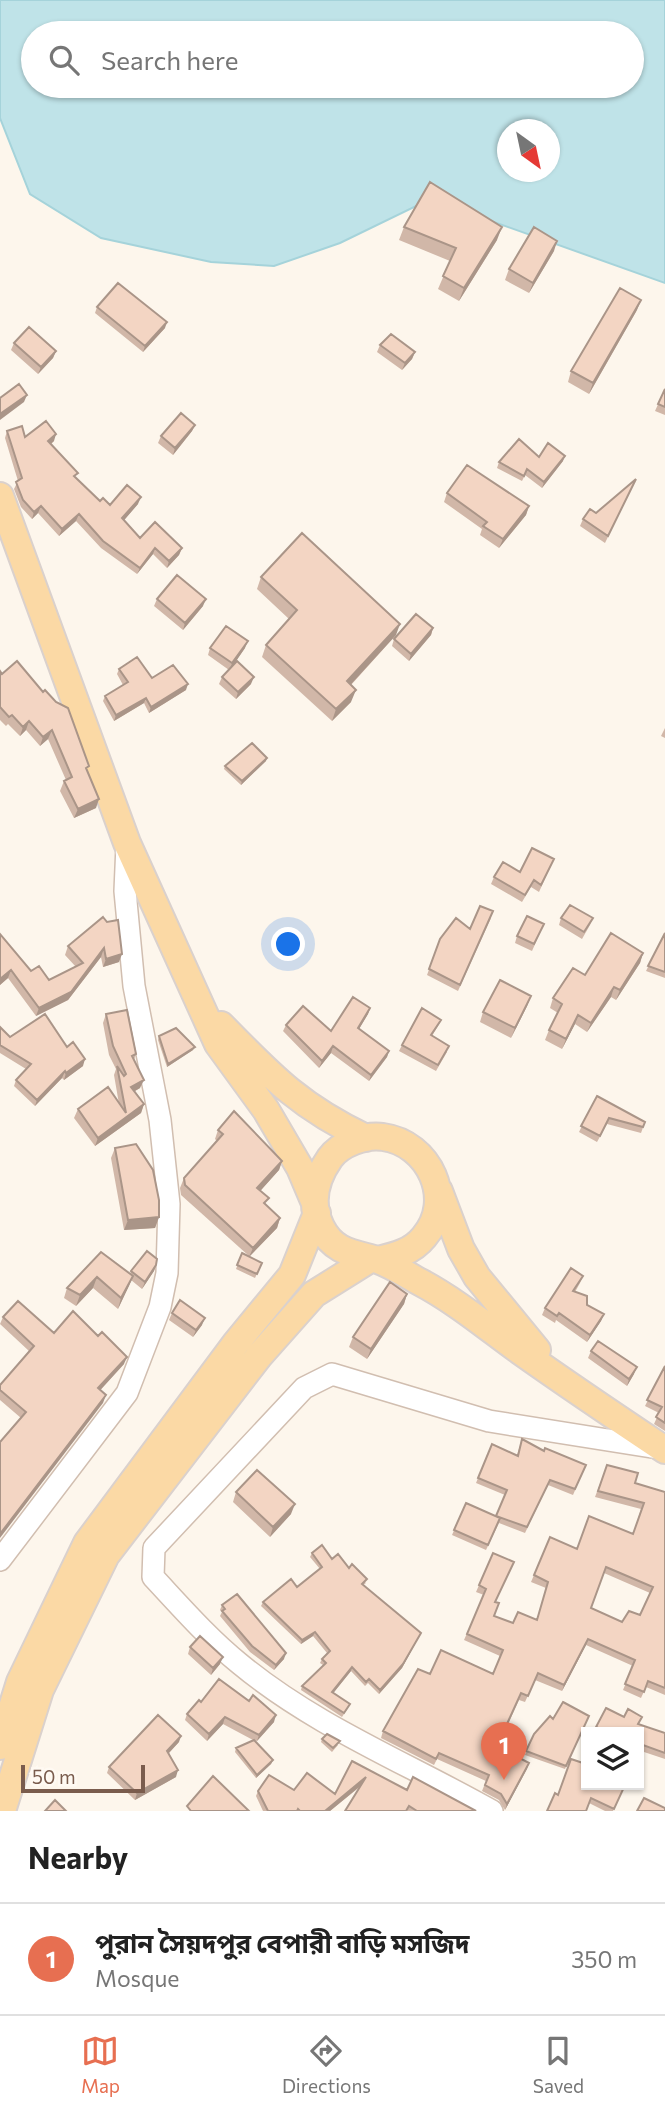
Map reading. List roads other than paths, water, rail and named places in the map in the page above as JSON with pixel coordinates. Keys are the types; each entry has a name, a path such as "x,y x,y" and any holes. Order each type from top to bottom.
{"main road":[{"path":"0,496 127,843 218,1044 277,1128 316,1207 321,1227 335,1245 355,1257 374,1260 433,1289 568,1386 663,1449"},
{"path":"202,1006 284,1089 331,1121 366,1138"},
{"path":"0,1746 20,1682 87,1543 236,1343 292,1275 316,1207 318,1176 333,1154 366,1138 382,1136 407,1144 427,1162 461,1249 477,1277 498,1306 568,1386"},
{"path":"2,1811 40,1690 106,1555 259,1356 314,1294 374,1260 404,1254 425,1237 437,1213 438,1187"}],"street":[{"path":"0,1560 127,1393 159,1307 167,1273 169,1203 160,1120 134,986 125,891 127,843"},
{"path":"492,1811 300,1707 239,1663 153,1577 154,1548 304,1388 332,1374 489,1421 663,1449"}],"water":[{"path":"0,0 665,0 665,283 466,212 416,206 340,243 274,266 211,262 101,238 30,194 0,118"}],"place":[{"name":"পুরান সৈয়দপুর বেপারী বাড়ি মসজিদ","path":"504,1780"}]}
